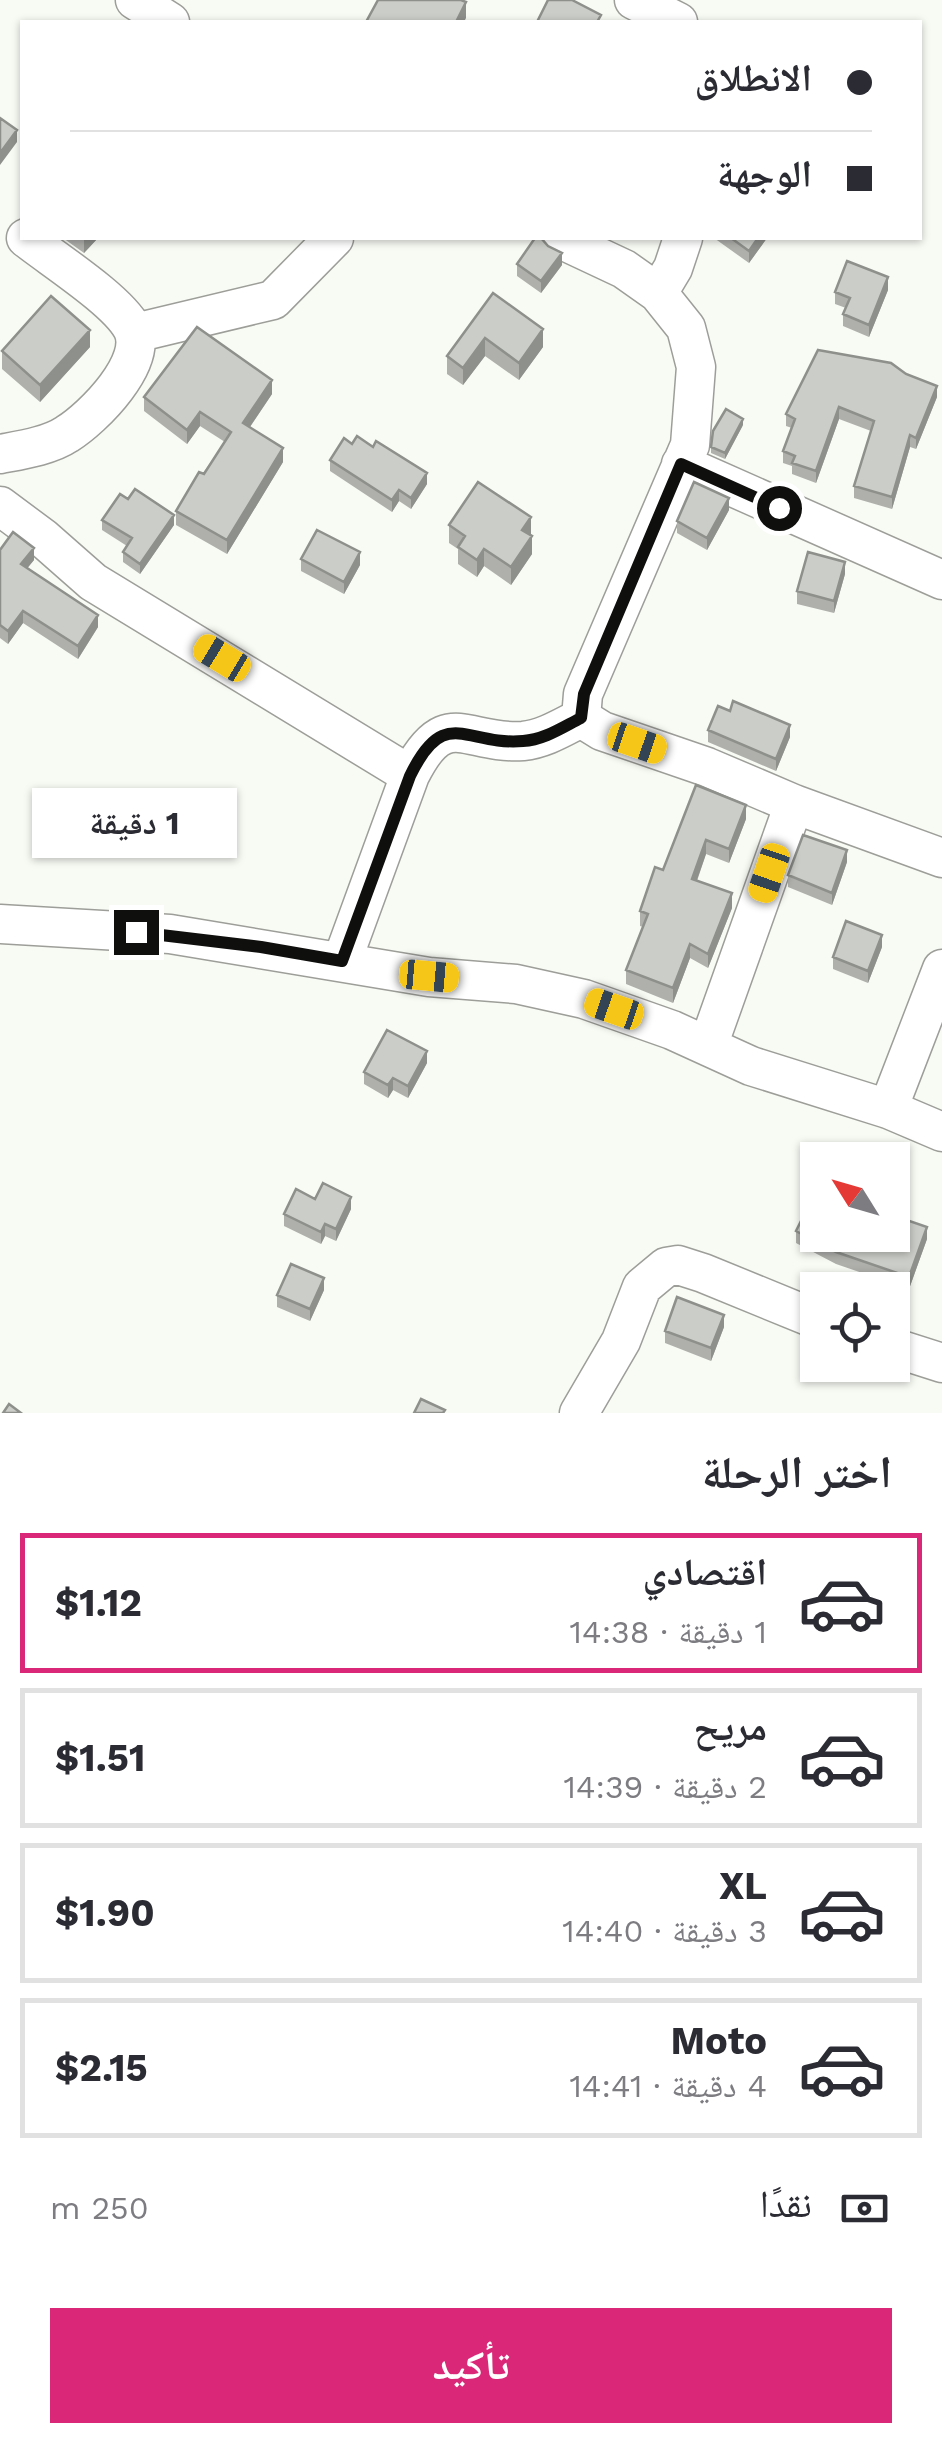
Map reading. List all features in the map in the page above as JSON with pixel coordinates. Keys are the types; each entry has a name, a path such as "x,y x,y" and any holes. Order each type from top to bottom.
{"street":[{"path":"134,0 167,20"},
{"path":"634,0 674,20"},
{"path":"0,216 20,233"},
{"path":"0,454 66,435 118,386 136,349 136,333 124,315 29,240"},
{"path":"136,333 273,300 332,240"},
{"path":"562,240 624,269 658,293 686,328 696,367 690,445 584,694 581,718"},
{"path":"658,293 683,240"},
{"path":"681,464 942,580"},
{"path":"0,506 44,538 93,582 410,776"},
{"path":"342,961 422,750 438,736 467,734 521,742 581,718"},
{"path":"581,718 602,731 707,767 794,804 942,858"},
{"path":"708,1046 794,804"},
{"path":"0,924 170,934 429,976 516,984 584,999 672,1030 751,1066 888,1109 942,1132"},
{"path":"888,1109 942,969"},
{"path":"579,1413 621,1340 642,1287 666,1267 678,1265 703,1273 800,1313"},
{"path":"910,1353 942,1363"}],"building":[{"path":"378,0 466,2 457,20 367,20"},
{"path":"548,0 572,0 601,15 598,20 538,20"},
{"path":"0,118 17,130 0,153"},
{"path":"534,240 543,240 562,253 541,281 517,264"},
{"path":"734,240 757,240 749,251"},
{"path":"847,261 888,277 869,325 843,314 850,298 835,292"},
{"path":"493,293 543,329 519,363 485,338 463,368 447,356"},
{"path":"51,296 90,330 40,385 2,351"},
{"path":"197,327 272,380 243,423 283,448 227,540 176,511 199,472 204,474 231,432 200,412 187,430 144,397"},
{"path":"818,350 891,363 906,374 937,386 916,438 910,435 892,497 854,486 874,421 839,407 816,471 792,463 795,456 783,451 795,419 786,414"},
{"path":"726,409 743,419 725,453 711,447 713,431"},
{"path":"357,436 373,447 376,441 427,473 411,498 399,490 392,500 330,460 344,438 352,444"},
{"path":"478,482 531,517 522,530 532,536 511,567 484,549 477,560 458,547 465,536 449,525"},
{"path":"694,482 729,498 707,538 677,521"},
{"path":"135,489 174,515 140,564 123,552 132,538 102,520 120,494 128,499"},
{"path":"317,530 360,552 344,582 301,559"},
{"path":"13,532 34,548 21,564 98,615 78,646 23,611 8,631 0,625 0,550"},
{"path":"808,552 845,562 834,601 797,591"},
{"path":"733,701 790,725 776,759 708,730 718,706 730,711"},
{"path":"696,785 746,805 729,849 706,840 692,879 732,893 708,954 690,944 673,988 626,970 648,914 640,911 655,867 663,870"},
{"path":"803,835 847,850 832,893 788,875"},
{"path":"846,921 882,935 868,971 833,957"},
{"path":"387,1030 427,1051 408,1086 393,1078 388,1085 364,1072"},
{"path":"323,1183 351,1197 336,1229 325,1224 321,1232 284,1214 296,1189 315,1199"},
{"path":"910,1221 927,1227 910,1274 836,1252 910,1252"},
{"path":"291,1264 324,1278 310,1309 277,1295"},
{"path":"677,1297 724,1315 711,1348 665,1331"},
{"path":"421,1399 445,1410 414,1413"},
{"path":"9,1404 21,1413 3,1413"}],"route":[{"path":"136,932 342,961 422,750 438,736 453,733 521,742 581,718 584,694 681,464 779,508"}]}
